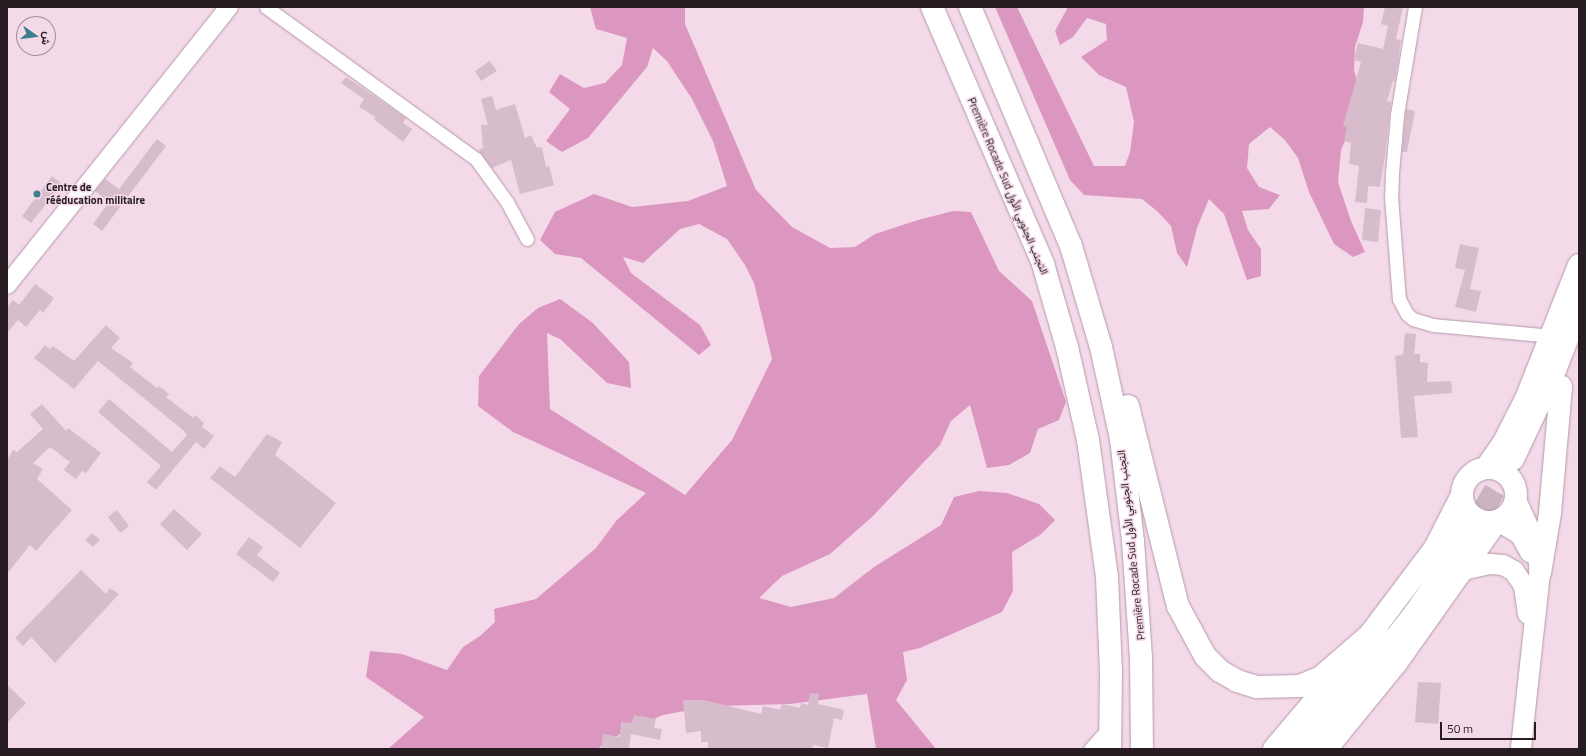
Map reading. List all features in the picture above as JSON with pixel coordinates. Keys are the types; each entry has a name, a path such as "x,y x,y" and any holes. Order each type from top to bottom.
{"highway":[{"name":"Première Rocade Sud التجنب الجنوبي الأول","path":"932,7 1043,264 1067,348 1088,440 1107,577 1111,671 1110,749"},
{"name":"Première Rocade Sud التجنب الجنوبي الأول","path":"970,7 1081,274 1113,401 1126,481 1138,599 1142,749"},
{"path":"1486,468 1498,453 1514,424 1579,265"},
{"path":"1081,274 1120,379 1178,606 1205,656 1220,671 1237,681 1257,687 1293,687 1321,677 1371,634"},
{"path":"1513,459 1555,370 1579,309"},
{"path":"1294,749 1358,668 1456,535 1467,527 1492,521 1510,513 1516,494 1579,346"},
{"path":"1540,574 1550,513 1561,386"},
{"path":"1274,749 1371,634 1435,548 1462,495 1466,480 1471,474 1486,468 1501,470 1512,480 1516,494"},
{"path":"1462,495 1468,512 1492,521"},
{"path":"1326,749 1397,662 1463,570 1492,521"},
{"path":"1300,749 1374,664 1415,613 1464,542"},
{"path":"1318,749 1374,664"}],"main road":[{"path":"7,285 229,7"},
{"path":"1516,494 1537,546 1540,574 1524,704 1521,749"},
{"path":"1492,521 1520,534 1530,550 1533,577 1522,676 1524,704"},
{"path":"1463,570 1490,564 1503,566 1514,571 1524,586 1529,619"}],"street":[{"path":"266,7 476,159 507,202 527,239"},
{"path":"1415,7 1397,115 1392,173 1391,196 1399,299 1407,314 1413,319 1433,325 1551,336"},
{"path":"1090,749 1110,727"}],"shaded area":[{"path":"590,7 685,7 685,24 756,190 792,227 830,248 855,247 875,234 918,220 953,211 971,212 999,271 1032,301 1066,402 1059,420 1038,429 1030,453 1009,465 987,468 970,405 951,421 940,445 872,517 830,554 782,576 759,598 791,607 834,598 874,567 941,525 954,497 979,491 1007,493 1039,504 1055,520 1040,535 1012,552 1013,591 1002,612 920,648 903,652 907,680 896,700 936,749 876,749 867,694 790,704 712,706 663,715 622,733 597,749 388,749 424,717 366,677 370,651 402,654 447,670 463,647 480,636 495,622 494,609 536,599 596,548 616,521 646,493 513,432 478,406 479,376 519,324 538,308 560,299 593,323 629,362 631,388 607,383 560,339 547,333 550,409 685,495 732,440 772,359 754,283 745,265 727,239 699,224 680,229 643,263 623,257 631,273 700,325 711,345 699,355 581,258 555,254 540,240 555,212 594,194 632,207 688,201 727,186 713,141 692,99 667,61 653,48 647,67 588,138 562,152 546,141 570,109 549,92 560,74 584,88 605,83 622,65 627,38 596,29"},
{"path":"995,7 1017,7 1094,166 1125,166 1130,152 1134,122 1126,87 1099,75 1081,57 1107,40 1106,24 1087,18 1073,37 1060,45 1055,31 1068,7 1364,7 1363,22 1355,47 1354,70 1361,93 1358,111 1341,150 1338,182 1351,221 1365,252 1353,257 1334,244 1309,192 1298,158 1285,140 1270,127 1249,144 1247,168 1259,187 1280,195 1269,209 1242,211 1248,230 1261,249 1261,276 1247,280 1224,214 1209,199 1197,228 1187,267 1177,253 1171,226 1157,211 1142,199 1084,195 1070,180"}],"building":[{"path":"1385,7 1403,7 1396,39 1401,40 1395,81 1393,81 1387,101 1391,102 1385,156 1380,187 1368,186 1367,203 1355,202 1359,166 1349,164 1351,143 1344,141 1347,127 1343,126 1361,62 1354,60 1358,43 1383,49 1388,26 1381,24"},
{"path":"490,61 497,71 481,81 475,71"},
{"path":"346,77 406,118 403,123 412,129 403,142 374,119 376,117 359,107 364,99 341,83"},
{"path":"492,96 496,110 515,104 525,138 531,135 537,148 542,147 546,167 549,166 554,185 520,194 511,160 492,168 478,150 483,148 481,125 488,125 481,99"},
{"path":"1406,109 1415,111 1407,152 1402,152"},
{"path":"157,139 166,146 102,231 93,224 109,202 95,191 105,179 119,189"},
{"path":"52,176 62,184 31,223 22,216"},
{"path":"1365,208 1381,210 1378,242 1362,240"},
{"path":"1460,244 1479,248 1470,289 1481,291 1476,312 1455,307 1465,270 1455,268"},
{"path":"35,284 54,298 43,313 40,310 26,327 18,320 7,333 7,307 13,300 19,305"},
{"path":"106,325 120,338 111,348 133,363 130,367 157,388 159,386 169,394 166,397 193,418 195,415 204,423 202,427 214,436 204,449 196,442 156,490 147,482 161,466 98,412 109,399 172,452 187,435 183,430 98,361 74,389 34,358 45,345 50,349 53,346 74,361"},
{"path":"1405,333 1416,334 1414,354 1420,354 1420,362 1428,363 1427,382 1451,381 1452,393 1414,396 1418,437 1401,438 1395,356 1403,355"},
{"path":"42,404 66,431 68,428 101,453 86,473 82,471 76,479 64,470 70,462 50,447 33,463 43,469 37,479 72,510 36,551 30,545 7,574 7,460 13,450 17,452 43,429 30,414"},
{"path":"267,434 282,442 275,455 336,503 300,548 210,478 220,466 235,477"},
{"path":"174,509 202,534 187,550 160,524"},
{"path":"117,510 129,526 120,533 108,517"},
{"path":"92,533 100,540 93,547 85,540"},
{"path":"249,537 263,547 257,555 280,573 273,582 236,554"},
{"path":"81,570 106,594 110,588 119,594 55,663 31,637 23,646 15,638"},
{"path":"1418,682 1441,683 1438,724 1415,722"},
{"path":"7,685 26,703 7,723"},
{"path":"810,693 819,694 818,704 844,710 842,720 834,718 828,748 813,745 813,749 708,749 708,742 701,742 701,731 686,733 683,700 704,700 761,714 763,706 780,710 782,704 800,708 801,703 808,705"},
{"path":"634,715 656,719 654,728 662,729 660,740 631,734 629,749 601,749 603,734 620,737 621,722 632,723"}],"tunnel":[{"path":"1467,538 1513,459"}],"place":[{"name":"Centre de rééducation militaire","path":"37,194"}]}
